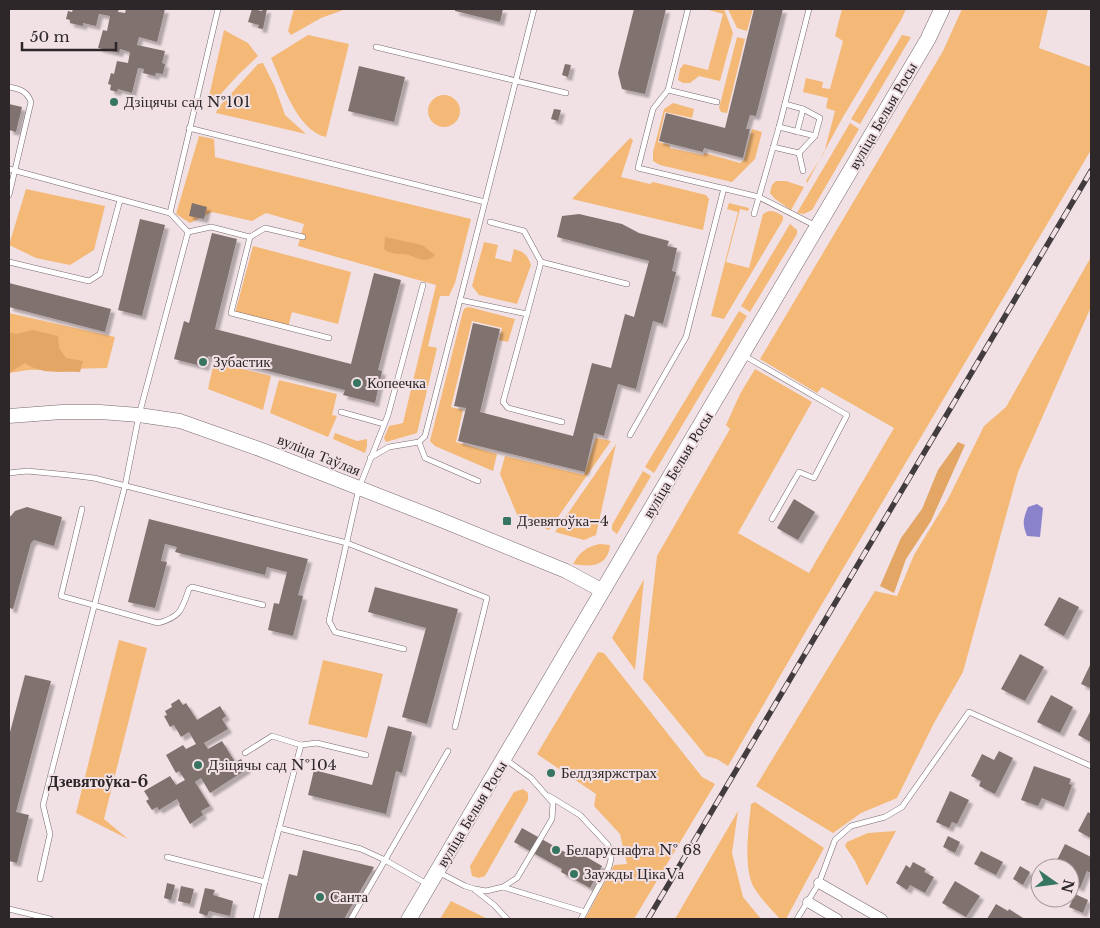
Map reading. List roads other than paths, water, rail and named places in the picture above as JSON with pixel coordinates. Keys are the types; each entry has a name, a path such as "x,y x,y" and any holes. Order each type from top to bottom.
{"main road":[{"name":"вуліца Белыя Росы","path":"410,919 928,39 942,9"}],"street":[{"name":"вуліца Таўлая","path":"9,416 71,412 139,415 180,421 359,488 562,569 603,591"},
{"path":"820,883 882,919"},
{"path":"808,902 837,919"}],"lane":[{"path":"170,213 218,9"},
{"path":"369,458 389,447 419,442 425,436 534,9"},
{"path":"688,9 668,90 653,109 638,168 759,197 818,227"},
{"path":"754,214 779,127 809,9"},
{"path":"376,48 566,92"},
{"path":"9,87 20,90 28,95 31,102 12,170 9,195"},
{"path":"668,90 717,102"},
{"path":"784,104 803,108 820,118 815,136 800,152"},
{"path":"797,132 803,108"},
{"path":"779,127 815,136"},
{"path":"189,128 485,202"},
{"path":"773,147 800,152"},
{"path":"800,152 804,171"},
{"path":"12,170 170,213 188,232"},
{"path":"630,435 686,337 724,188"},
{"path":"9,262 89,281 100,274 120,200"},
{"path":"490,222 524,230 542,262 503,402 508,408 562,422"},
{"path":"188,232 211,227 250,237 266,228 303,237"},
{"path":"40,879 50,834 43,805 124,486 139,415 188,232"},
{"path":"250,237 231,313 330,338"},
{"path":"542,262 627,284"},
{"path":"404,649 335,632 329,621 359,488 369,458 388,415 423,285"},
{"path":"460,300 527,314"},
{"path":"742,355 847,415 814,478 799,472 772,519"},
{"path":"341,412 384,424"},
{"path":"419,442 425,458 478,481"},
{"path":"9,473 27,471 94,478 347,543 487,598 455,727"},
{"path":"82,509 61,596 158,623 170,620 181,611 189,589 192,587 263,605"},
{"path":"797,919 820,883 836,840 852,826 885,817 902,807 969,712 1091,766"},
{"path":"245,753 272,736 301,745 317,742 366,755"},
{"path":"256,919 301,745"},
{"path":"351,919 448,751"},
{"path":"438,872 475,889 486,891 503,887 517,878 552,819 553,803 531,778 505,758"},
{"path":"542,790 580,815 608,846 611,859 609,867 581,919"},
{"path":"279,828 360,849 385,860 430,885"},
{"path":"167,857 266,882"},
{"path":"503,887 585,912"},
{"path":"475,889 494,904 507,919"},
{"path":"9,909 50,919"}],"railway":[{"path":"648,919 1091,171"}],"place":[{"name":"Дзіцячы сад №101","path":"114,102"},
{"name":"Зубастик","path":"203,362"},
{"name":"Копеечка","path":"357,383"},
{"name":"Дзевятоўка–4","path":"507,521"},
{"name":"Дзіцячы сад №104","path":"198,765"},
{"name":"Белдзяржстрах","path":"551,773"},
{"name":"Беларуснафта № 68","path":"556,850"},
{"name":"Заужды ЦікаVа","path":"574,874"},
{"name":"Санта","path":"320,897"}],"district":[{"name":"Дзевятоўка-6","path":"98,781"}]}
